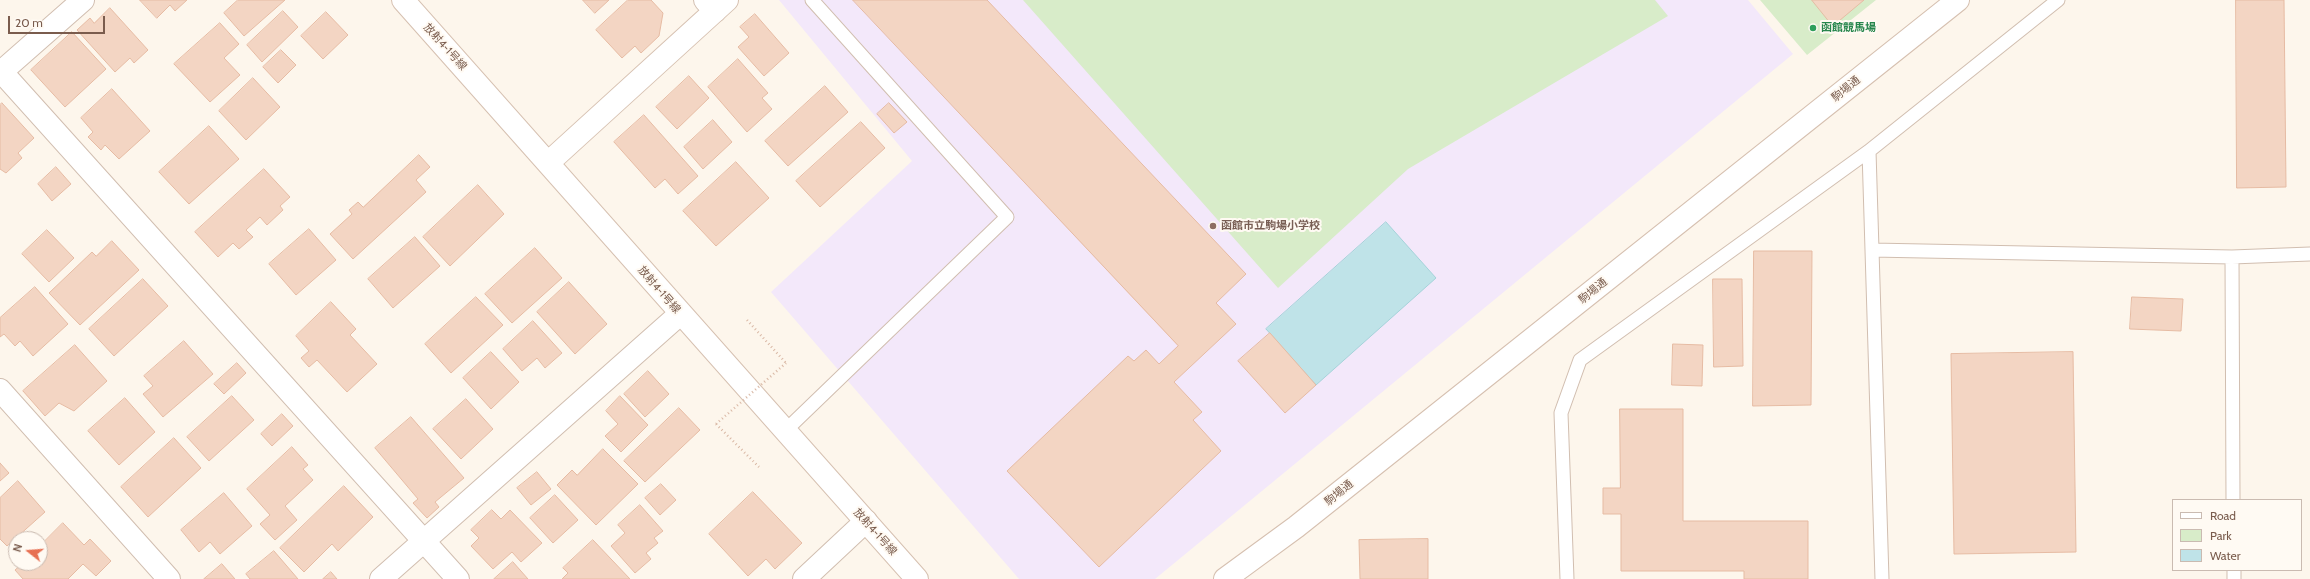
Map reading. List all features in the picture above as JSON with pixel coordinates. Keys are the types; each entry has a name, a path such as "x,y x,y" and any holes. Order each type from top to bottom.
{"street":[{"path":"83,0 0,72 458,579"},
{"name":"放射4-1号線","path":"403,0 680,314 917,579"},
{"name":"駒場通","path":"1224,579 1296,527 1958,0"},
{"path":"548,163 716,4"},
{"path":"381,579 423,540 680,314"},
{"path":"0,390 169,579"},
{"path":"804,579 866,521"}],"lane":[{"path":"785,431 1007,217 812,0"},
{"path":"1567,579 1561,413 1580,360 1869,151 2058,0"},
{"path":"1869,151 1882,579"},
{"path":"1872,250 2232,257 2310,254"},
{"path":"2232,257 2233,499"}],"path":[{"path":"748,320 786,363 716,424 760,467"}],"shaded area":[{"name":"函館市立駒場小学校","path":"779,0 1748,0 1793,54 1155,579 1019,579 771,292 912,161"}],"green space":[{"path":"1023,0 1655,0 1668,16 1408,169 1278,288"},
{"name":"函館競馬場","path":"1760,0 1876,0 1807,55"}],"water":[{"path":"1386,222 1436,278 1316,385 1266,329"}],"building":[{"path":"140,0 187,0 175,11 170,5 157,18"},
{"path":"238,0 285,0 244,36 224,13"},
{"path":"583,0 609,0 595,13"},
{"path":"628,0 651,0 663,13 659,36 641,53 635,46 622,58 596,30"},
{"path":"853,0 987,0 1246,274 1216,303 1236,324 1174,382 1202,412 1193,420 1221,451 1099,567 1007,471 1128,356 1134,361 1146,350 1159,364 1178,346"},
{"path":"1812,0 1864,0 1833,26"},
{"path":"2236,0 2284,0 2286,187 2237,188"},
{"path":"110,8 148,50 134,63 130,58 115,72 77,30 90,18 94,23"},
{"path":"283,11 298,27 262,62 247,45"},
{"path":"326,12 348,35 323,59 301,36"},
{"path":"755,14 789,53 764,76 738,47 749,37 740,27"},
{"path":"220,23 239,44 224,58 240,75 210,102 174,64"},
{"path":"72,32 106,69 65,107 31,70"},
{"path":"281,50 296,65 278,83 263,67"},
{"path":"738,59 768,93 762,98 772,109 747,132 708,87"},
{"path":"689,76 709,98 677,129 656,107"},
{"path":"253,78 280,107 246,140 219,111"},
{"path":"825,86 848,112 788,166 765,141"},
{"path":"112,89 150,131 119,159 105,145 101,150 88,137 93,132 81,118"},
{"path":"2,103 34,138 18,153 22,158 6,173 0,169 0,105"},
{"path":"889,103 907,122 894,133 877,114"},
{"path":"644,115 698,176 678,194 665,179 655,188 614,142"},
{"path":"713,120 732,142 703,169 684,147"},
{"path":"861,122 885,148 820,207 796,181"},
{"path":"209,126 239,159 189,204 159,172"},
{"path":"419,155 430,167 416,180 426,192 353,259 330,234 352,214 349,210 358,202 363,207"},
{"path":"736,162 769,198 716,246 683,211"},
{"path":"56,167 71,184 52,201 38,184"},
{"path":"264,169 290,197 280,206 283,210 267,225 260,217 246,230 253,237 239,249 233,243 218,257 195,232"},
{"path":"478,185 504,214 450,266 423,237"},
{"path":"309,229 336,260 296,295 269,264"},
{"path":"47,230 74,258 49,282 22,254"},
{"path":"415,237 440,266 393,308 368,279"},
{"path":"112,241 139,270 80,325 49,293 92,252 96,256"},
{"path":"535,248 562,278 512,323 485,294"},
{"path":"1754,251 1812,251 1811,405 1753,406"},
{"path":"143,279 168,306 114,356 89,329"},
{"path":"1713,279 1742,279 1743,366 1714,367"},
{"path":"569,282 607,324 575,354 537,312"},
{"path":"35,287 68,324 33,356 20,341 15,346 4,334 0,337 0,318"},
{"path":"476,297 503,325 451,373 425,344"},
{"path":"2132,297 2183,299 2181,331 2130,329"},
{"path":"331,302 356,329 350,335 377,364 347,392 317,360 309,367 301,358 309,351 296,336"},
{"path":"533,321 562,353 545,368 537,358 522,371 503,349"},
{"path":"1270,333 1316,385 1285,413 1238,361"},
{"path":"184,341 213,374 163,417 143,394 153,386 144,376"},
{"path":"1673,344 1703,345 1702,386 1672,385"},
{"path":"75,345 107,381 74,411 59,403 45,416 23,391"},
{"path":"491,352 519,382 491,409 463,378"},
{"path":"2073,352 2076,552 1954,554 1951,354"},
{"path":"237,363 246,373 224,394 214,384"},
{"path":"648,371 669,394 645,417 624,394"},
{"path":"232,396 254,420 209,461 187,437"},
{"path":"620,396 648,425 621,452 605,436 618,424 606,411"},
{"path":"125,398 155,432 119,465 88,431"},
{"path":"466,399 493,429 461,459 433,429"},
{"path":"679,408 700,430 645,482 624,461"},
{"path":"1620,409 1683,409 1683,521 1808,521 1808,579 1744,579 1744,571 1621,571 1621,514 1603,514 1603,488 1620,488"},
{"path":"282,414 293,426 272,446 261,434"},
{"path":"411,417 464,478 435,502 439,507 427,518 413,503 418,499 375,448"},
{"path":"174,438 201,468 148,517 121,487"},
{"path":"292,447 308,465 303,469 313,480 285,506 297,520 275,540 260,524 270,515 247,489"},
{"path":"603,449 638,484 596,525 557,485 572,470 577,475"},
{"path":"0,463 9,473 0,481"},
{"path":"537,472 551,489 531,505 517,488"},
{"path":"18,481 45,512 24,531 8,531 7,546 0,539 0,498"},
{"path":"661,484 676,500 660,515 645,498"},
{"path":"344,486 373,517 338,551 332,544 304,572 280,548"},
{"path":"753,492 802,543 775,569 766,559 748,576 709,534"},
{"path":"224,493 252,526 220,554 210,542 199,552 181,530"},
{"path":"555,495 578,520 553,543 530,518"},
{"path":"640,505 663,531 654,538 658,543 646,553 651,559 635,573 611,546 625,533 618,525"},
{"path":"492,510 501,519 510,510 542,543 521,562 512,552 493,569 471,546 479,538 471,530"},
{"path":"63,523 84,545 90,539 111,561 96,576 83,564 68,579 23,579 16,571 48,571 48,538"},
{"path":"1428,539 1428,579 1360,579 1359,540"},
{"path":"593,540 630,579 562,579 568,573 563,568"},
{"path":"274,551 298,579 250,579 246,574"},
{"path":"513,562 528,579 494,579"},
{"path":"222,564 235,579 204,579"},
{"path":"331,572 337,579 323,579"}],"place":[{"name":"函館競馬場","path":"1813,28"},
{"name":"函館市立駒場小学校","path":"1213,226"}]}
